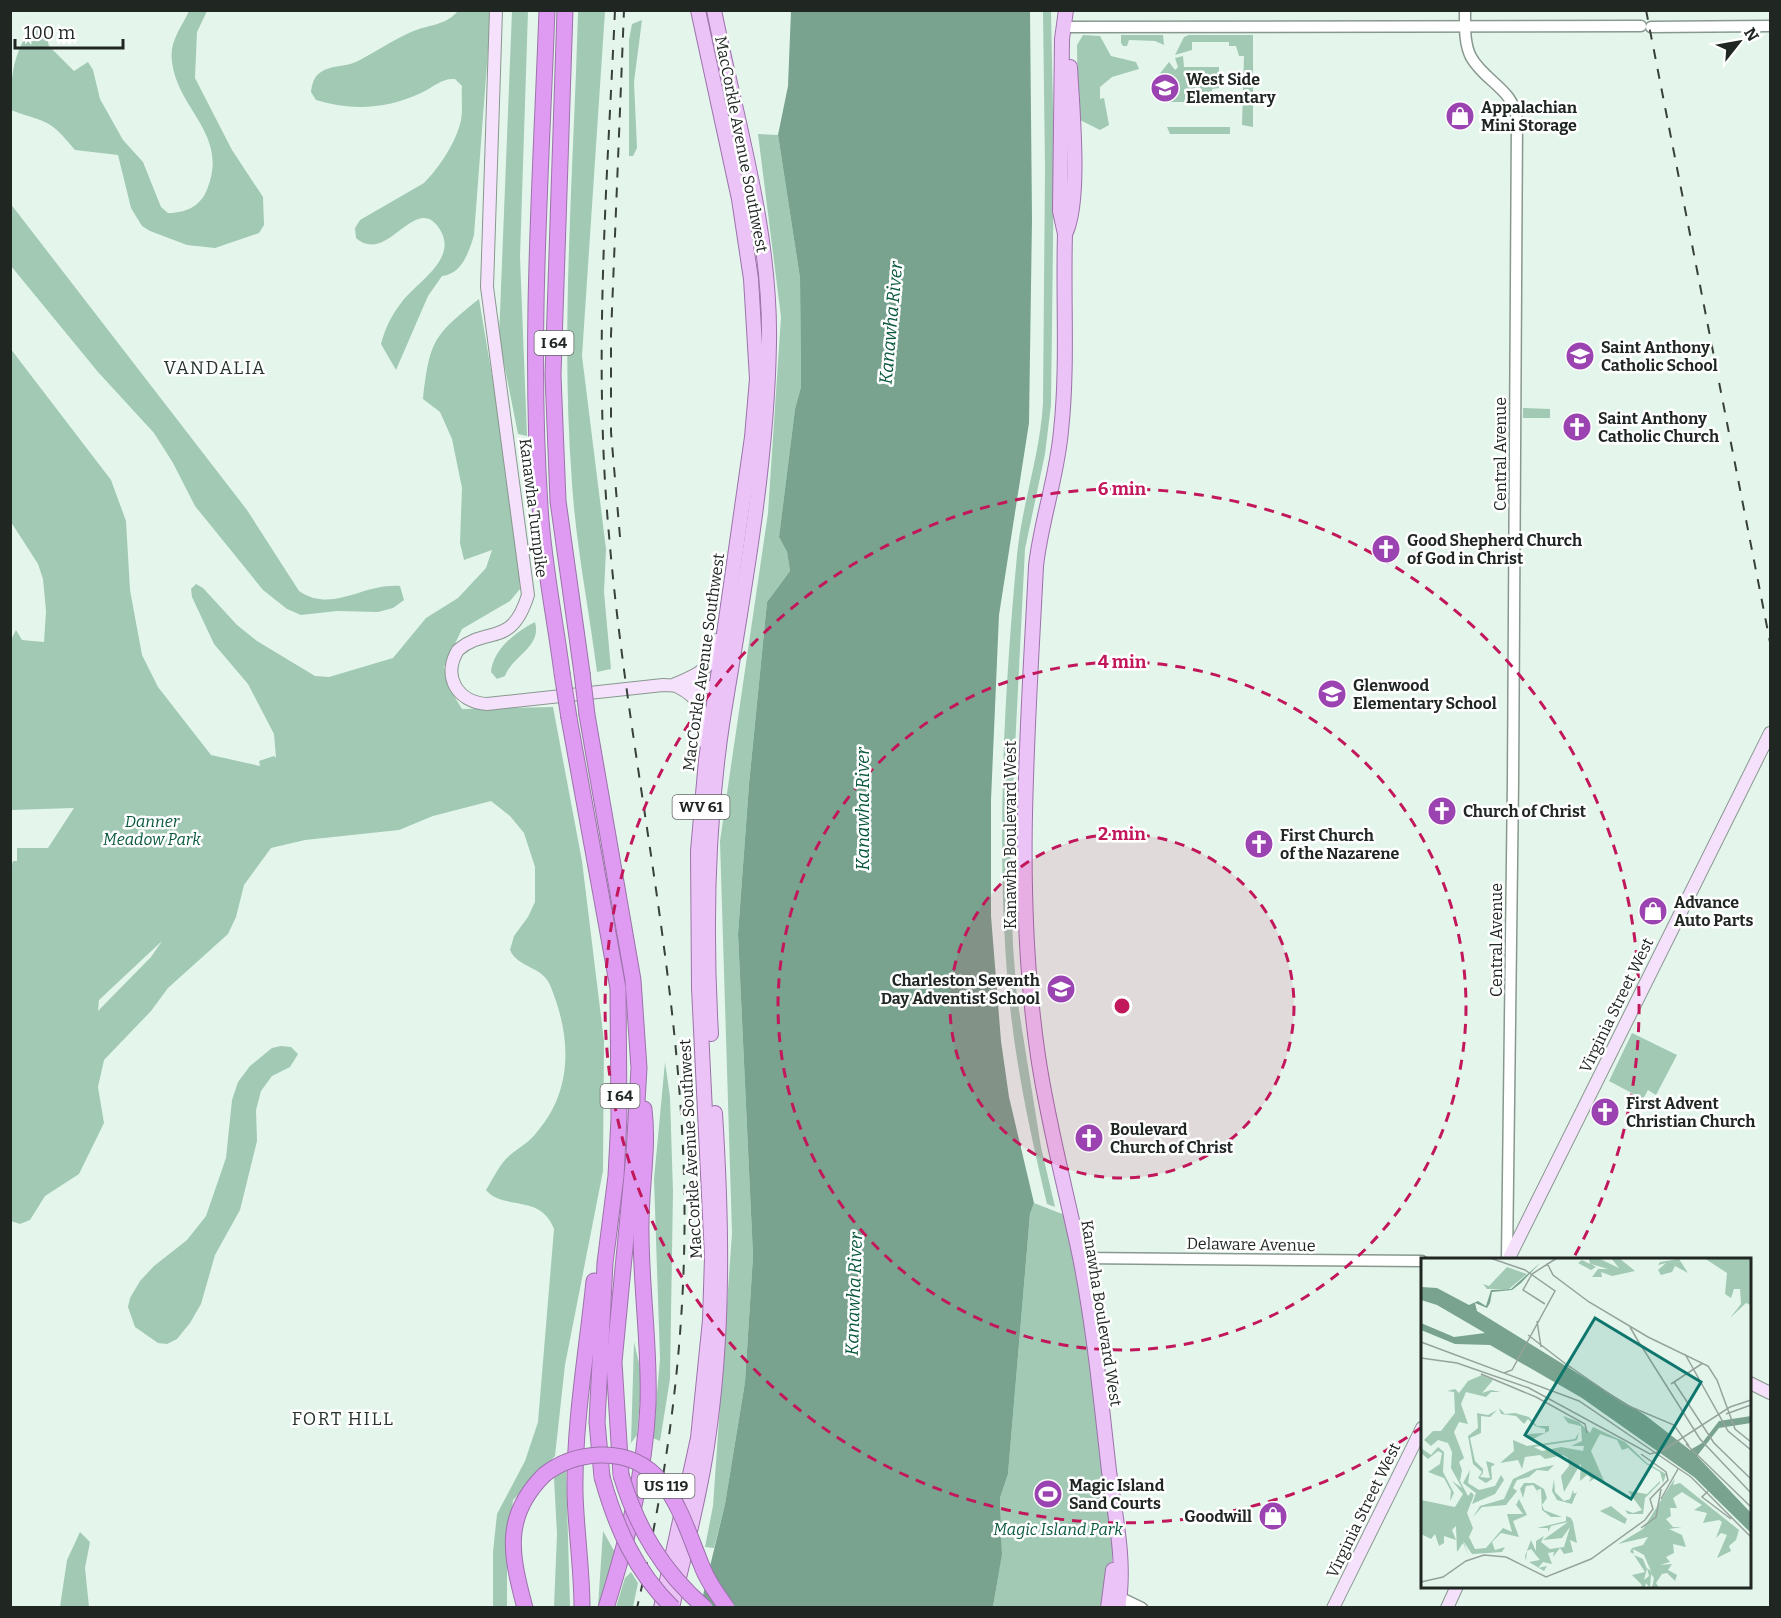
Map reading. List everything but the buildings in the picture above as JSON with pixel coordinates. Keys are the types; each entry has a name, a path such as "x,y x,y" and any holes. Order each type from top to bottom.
{"highway":[{"name":"I 64","path":"547,10 536,376 540,507 569,717 618,988 621,1063 616,1176 603,1298 597,1422 602,1478 615,1520 637,1566 672,1608"},
{"name":"I 64","path":"565,10 553,375 558,501 587,715 633,980 639,1068 634,1154 614,1362 621,1475 628,1499 648,1544 681,1586 705,1608"},
{"path":"606,1608 642,1474 647,1424 641,1229 647,1139 639,1068"},
{"path":"582,1608 582,1572 575,1493 578,1422 597,1252 616,1176"},
{"name":"US 119","path":"525,1608 513,1552 514,1524 527,1495 544,1475 557,1466 585,1455 617,1456 647,1470 666,1486 681,1509 701,1565 727,1608"}],"main road":[{"name":"Kanawha Turnpike","path":"495,10 487,286 528,595 520,616 507,629 458,650 451,664 451,678 459,693 465,698 487,704 674,685 723,688"},
{"name":"MacCorkle Avenue Southwest","path":"672,1608 707,1448 721,1302 720,1191 708,971 708,892 732,574 752,437 757,379 751,279 739,199 698,10"},
{"name":"MacCorkle Avenue Southwest","path":"661,1608 698,1438 710,1320 712,1257 710,1186 697,943 698,851 702,799 759,474 769,341 767,285 756,204 714,10"},
{"name":"Kanawha Boulevard West","path":"1066,10 1065,27 1070,39 1073,171 1070,222 1065,234 1063,412 1057,462 1039,538 1036,566 1024,797 1023,889 1027,962 1038,1055 1049,1121 1080,1258 1117,1538 1113,1551 1116,1599 1108,1608"},
{"path":"674,685 704,671 713,659 724,600 732,574"},
{"path":"674,685 693,696 702,710 704,724 700,782 702,799"},
{"name":"Virginia Street West","path":"1508,1258 1770,733"},
{"path":"1751,1384 1770,1393"},
{"name":"Virginia Street West","path":"1333,1608 1421,1430"},
{"path":"1447,1608 1457,1588"}],"street":[{"name":"Central Avenue","path":"1465,10 1465,27 1471,57 1508,95 1514,104 1517,120 1513,782 1507,1258"},
{"path":"1065,27 1770,26"},
{"name":"Delaware Avenue","path":"1080,1258 1421,1261"},
{"path":"1116,1599 1142,1608"}],"green space":[{"path":"189,11 207,11 197,32 195,78 232,150 263,197 264,225 259,233 215,248 187,245 142,226 131,208 118,155 75,150 59,132 47,123 11,110 12,76 17,54 35,26 44,28 49,46 74,71 88,62 93,70 100,99 123,140 143,162 161,207 168,213 191,208 200,202 206,192 212,172 212,155 201,124 176,79 172,62 172,48 176,35"},
{"path":"458,11 491,11 474,235 460,267 442,276 428,296 396,370 381,344 384,333 401,303 440,260 444,250 444,239 439,228 430,219 420,218 379,243 367,244 356,238 355,228 360,220 424,183 436,170 447,154 459,128 462,116 462,86 455,79 446,80 408,98 369,107 343,106 316,100 311,89 314,80 325,70 356,62 409,33 447,20"},
{"path":"512,11 528,11 520,257 527,436 518,434 499,338"},
{"path":"578,11 605,11 582,356 606,549 604,592 611,669 597,672 576,530 567,365"},
{"path":"1043,11 1051,11 1054,160 1051,405 1045,454 1025,549 1010,848 1017,998 1041,1147 1055,1207 1047,1204 1018,1068 1004,932 1002,825 1005,715 1017,555 1043,403 1045,168"},
{"path":"642,20 634,82 637,148 633,156 629,156 629,40 632,24"},
{"path":"1083,35 1100,36 1111,56 1136,62 1139,69 1112,77 1100,87 1100,99 1104,98 1109,125 1100,130 1078,119 1077,45"},
{"path":"1121,35 1163,35 1164,45 1155,41 1129,40 1127,46 1123,46"},
{"path":"1189,35 1253,35 1253,127 1242,125 1244,56 1239,56 1236,46 1229,46 1229,42 1192,42 1192,50 1175,55 1184,37"},
{"path":"1183,56 1184,67 1219,67 1219,88 1212,89 1212,102 1170,102 1169,76 1158,76 1169,62 1175,70 1178,67 1175,58"},
{"path":"1167,127 1230,127 1230,134 1170,134"},
{"path":"758,134 778,135 800,278 801,387 795,409 779,537 787,552 790,571 767,602 749,784 738,934 753,1256 745,1382 725,1504 714,1548 705,1547 713,1506 732,1233 720,841 768,513 781,317"},
{"path":"10,203 247,510 299,591 324,600 386,586 400,586 404,600 393,608 378,612 337,611 301,615 287,609 263,590 195,506 173,463 154,433 98,372 11,266"},
{"name":"Danner Meadow Park","path":"479,299 515,513 520,589 510,601 462,629 444,667 451,691 462,709 553,707 582,861 604,1041 603,1171 565,1365 555,1456 513,1500 507,1552 507,1607 493,1607 493,1552 497,1514 525,1461 538,1422 554,1229 548,1218 540,1211 531,1206 502,1200 486,1190 505,1160 531,1139 549,1115 558,1098 563,1080 565,1042 557,1004 550,985 542,974 518,960 510,950 514,936 528,917 535,902 535,867 524,833 510,816 491,801 433,816 399,830 305,840 271,848 244,885 236,917 228,934 168,988 151,1011 104,1060 98,1087 104,1123 79,1174 45,1196 30,1220 20,1224 11,1221 11,868 13,861 17,861 17,848 48,848 74,808 11,810 11,640 16,630 22,640 44,642 46,611 43,579 38,564 11,522 10,348 111,480 126,521 130,590 142,655 158,687 211,755 260,766 259,761 274,756 276,758 274,734 248,684 214,644 192,597 191,589 196,584 203,588 237,625 257,641 315,676 329,677 393,658 426,618 458,598 486,568 492,550 464,560 460,543 462,488 452,439 440,412 423,399 428,364 436,341 452,322","holes":["162,941 151,957 98,1011 99,1000"]},
{"path":"1523,408 1550,409 1550,418 1523,418"},
{"path":"535,622 536,631 531,645 514,662 505,676 497,679 491,672 496,656 506,642"},
{"path":"1632,1033 1677,1055 1656,1095 1648,1090 1643,1099 1609,1081"},
{"path":"291,1047 298,1054 290,1067 272,1076 261,1091 256,1110 257,1141 240,1210 215,1255 201,1304 190,1323 177,1339 167,1344 158,1343 135,1327 128,1307 130,1298 140,1281 154,1266 187,1240 206,1216 226,1158 232,1100 238,1082 250,1066 272,1048"},
{"path":"665,1062 670,1097 673,1192 670,1379 660,1441 653,1438 660,1359 654,1179"},
{"name":"Magic Island Park","path":"1034,1203 1070,1217 1117,1538 1113,1551 1108,1607 993,1608 1002,1551 1000,1498 1008,1474 1030,1214"},
{"path":"634,1342 642,1376 637,1435 631,1443"},
{"path":"566,1469 570,1607 554,1607 557,1534 554,1478"},
{"path":"603,1531 617,1556 598,1607"},
{"path":"80,1532 90,1542 85,1568 89,1607 60,1607 67,1560"},
{"path":"631,1572 638,1583 633,1607 616,1607 625,1578"}],"water":[{"name":"Kanawha River","path":"791,11 1030,11 1032,219 1029,423 999,615 991,800 991,916 1001,1041 1009,1097 1034,1203 1030,1214 1008,1474 1000,1498 1002,1554 993,1607 700,1608 725,1504 745,1382 753,1256 738,934 749,784 767,602 790,571 787,552 779,537 795,409 801,387 800,278 778,135 788,86"}],"railway":[{"path":"615,10 603,273 604,470 617,615 672,1015 680,1096 684,1176 680,1339 659,1501 637,1608"},
{"path":"620,537 611,432 611,335 624,10"},
{"path":"1646,10 1770,642"}],"place":[{"name":"West Side Elementary","path":"1165,88"},
{"name":"Appalachian Mini Storage","path":"1460,116"},
{"name":"Saint Anthony Catholic School","path":"1580,356"},
{"name":"Saint Anthony Catholic Church","path":"1577,427"},
{"name":"Good Shepherd Church of God in Christ","path":"1386,549"},
{"name":"Glenwood Elementary School","path":"1332,694"},
{"name":"Church of Christ","path":"1442,811"},
{"name":"First Church of the Nazarene","path":"1259,844"},
{"name":"Advance Auto Parts","path":"1653,911"},
{"name":"Charleston Seventh Day Adventist School","path":"1061,989"},
{"name":"First Advent Christian Church","path":"1605,1112"},
{"name":"Boulevard Church of Christ","path":"1089,1138"},
{"name":"Magic Island Sand Courts","path":"1048,1494"},
{"name":"Goodwill","path":"1273,1516"}],"district":[{"name":"VANDALIA","path":"215,368"},
{"name":"FORT HILL","path":"343,1419"}]}
